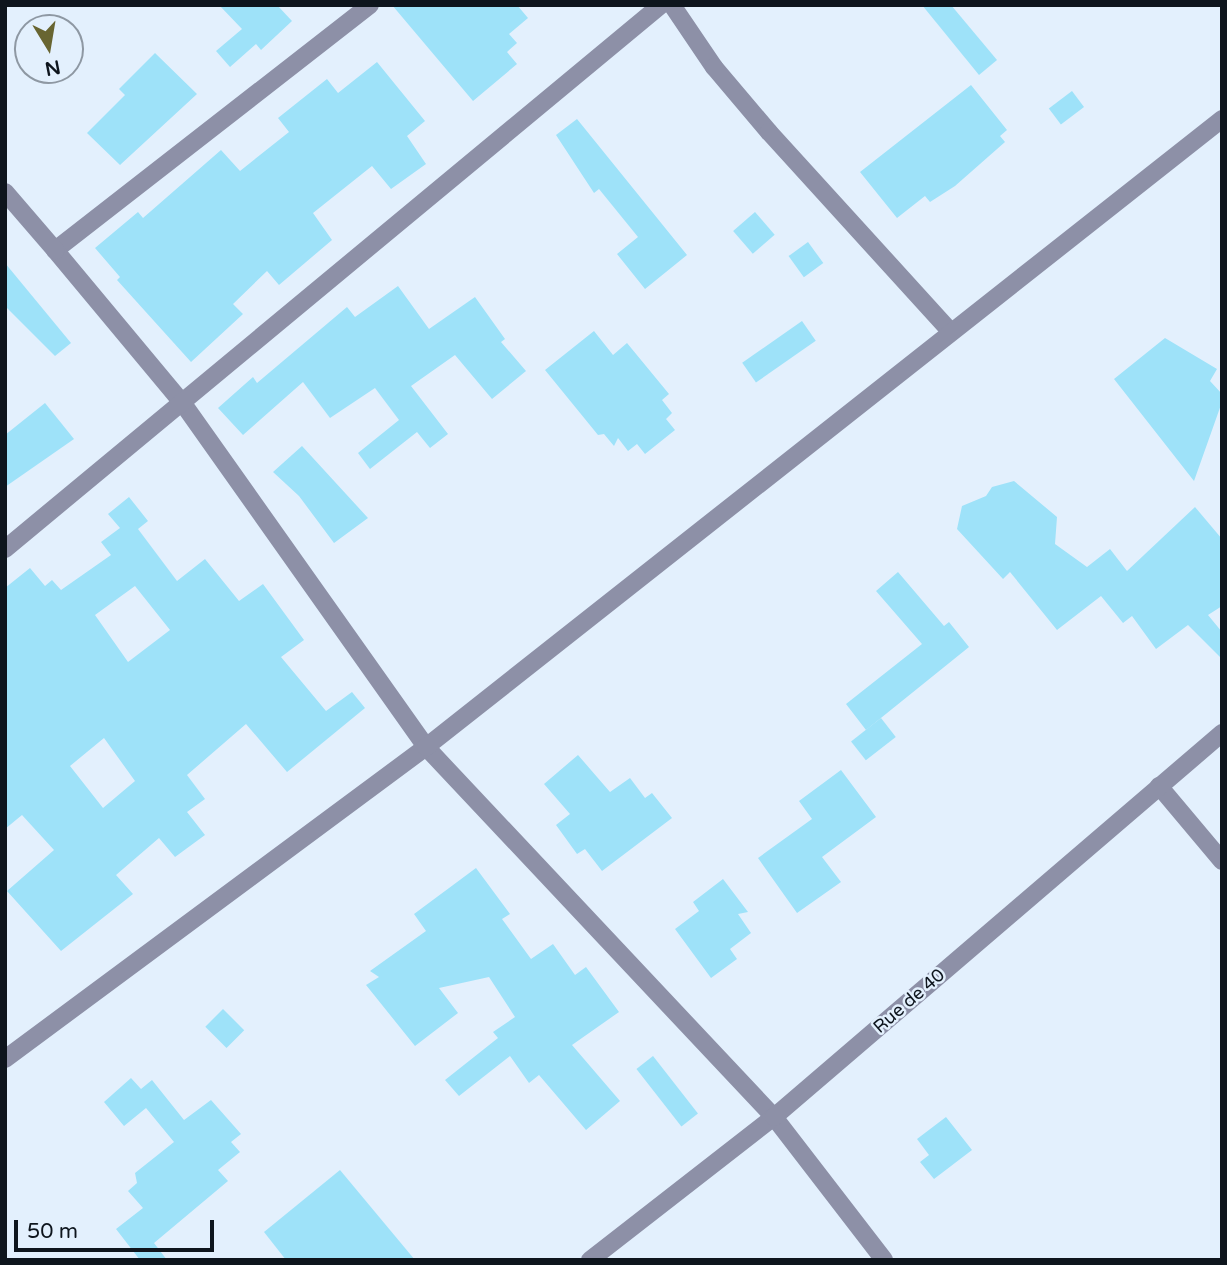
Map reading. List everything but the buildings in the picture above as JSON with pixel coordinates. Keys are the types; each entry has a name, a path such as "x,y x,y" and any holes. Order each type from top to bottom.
{"street":[{"path":"55,250 370,5"},
{"path":"5,549 184,405 661,5"},
{"path":"672,5 714,67 769,132 951,332"},
{"path":"5,1059 426,747 1222,119"},
{"path":"5,192 184,405 426,747 774,1118 884,1260"},
{"name":"Rue de 40","path":"590,1260 774,1118 1222,733"},
{"path":"1159,786 1222,861"}]}
